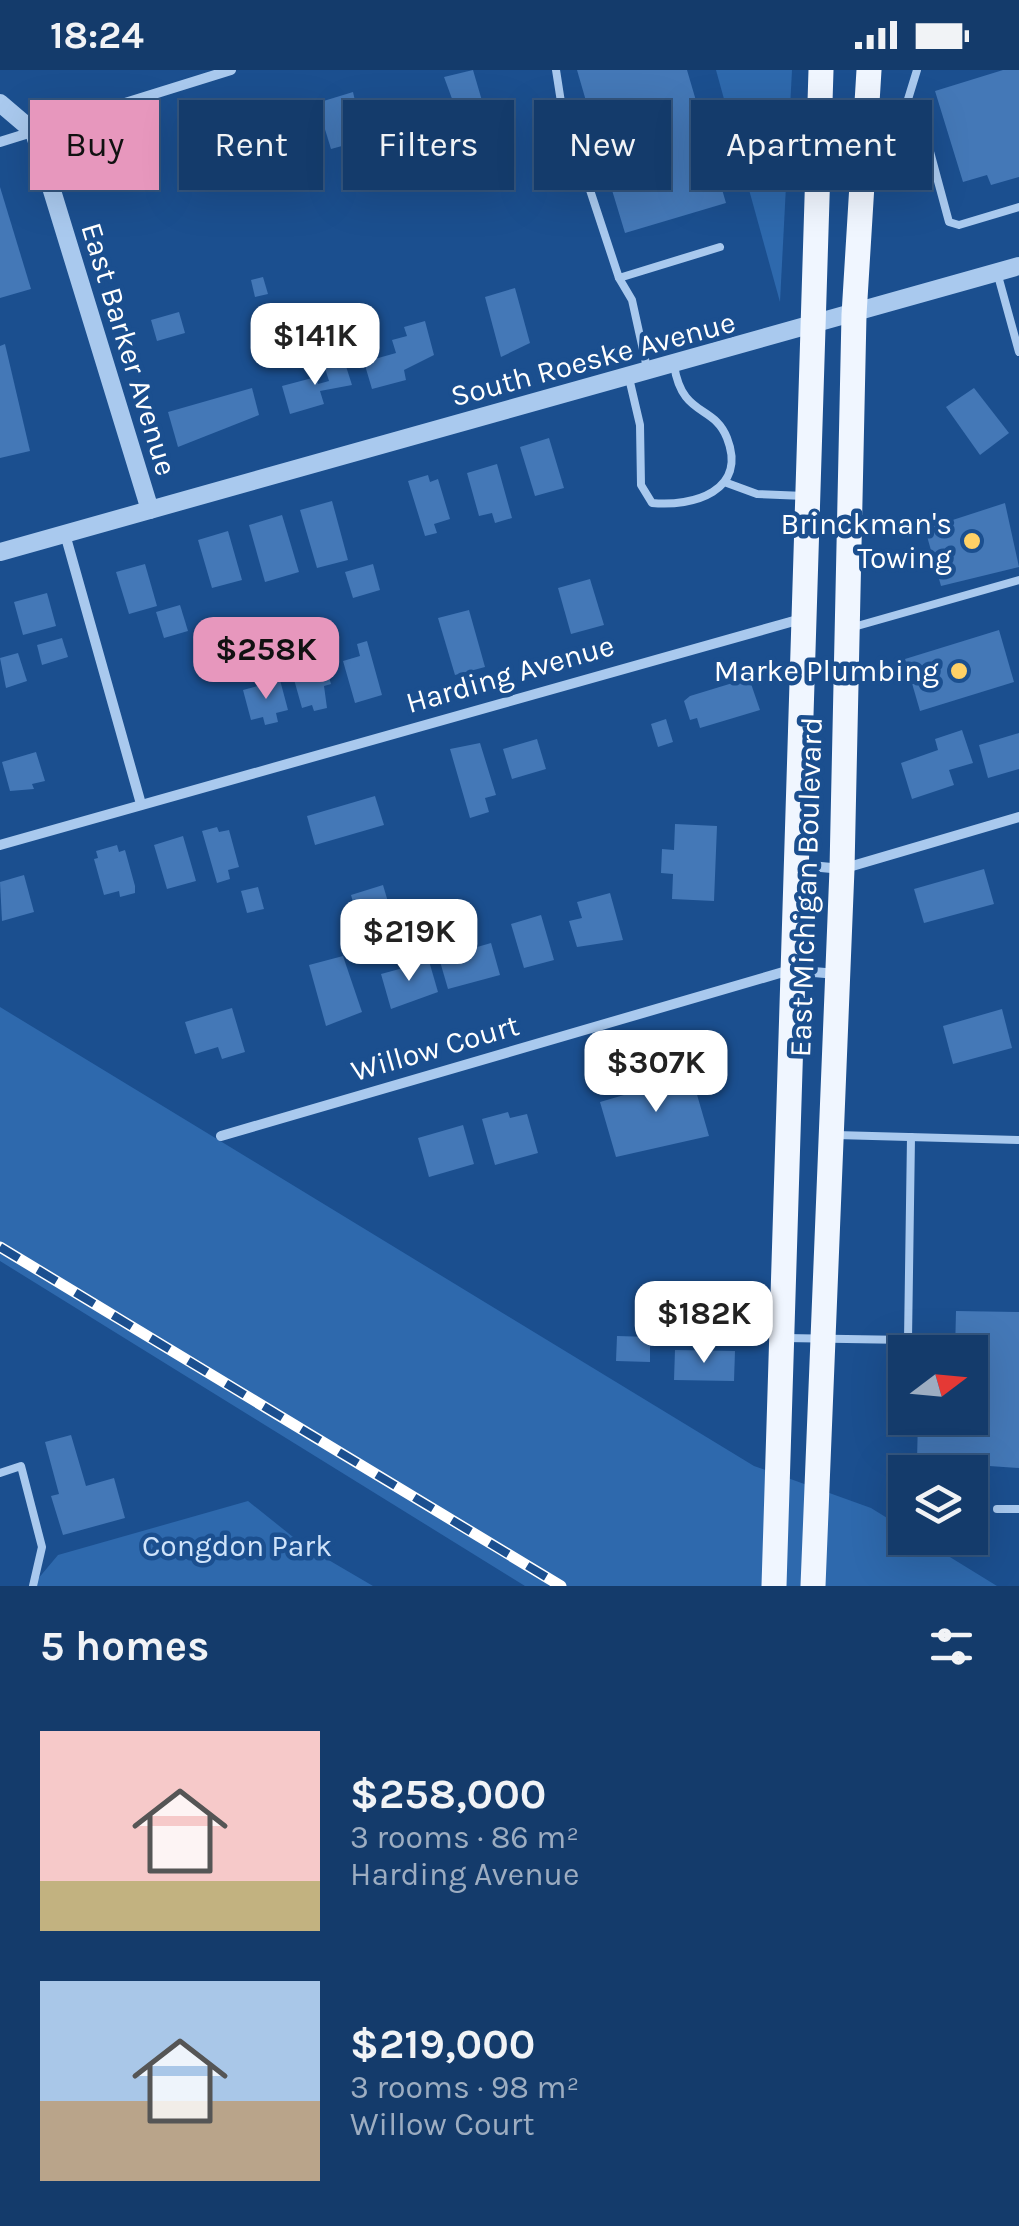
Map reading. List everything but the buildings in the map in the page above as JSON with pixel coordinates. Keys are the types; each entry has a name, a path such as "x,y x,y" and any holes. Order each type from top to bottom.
{"main road":[{"name":"East Michigan Boulevard","path":"774,1586 790,970 821,70"},
{"name":"East Michigan Boulevard","path":"868,100 869,70"},
{"name":"East Michigan Boulevard","path":"813,1586 842,869 854,315 862,190"}],"street":[{"path":"135,100 230,70"},
{"path":"0,103 30,129"},
{"path":"0,142 30,133"},
{"name":"East Barker Avenue","path":"52,190 150,510"},
{"name":"South Roeske Avenue","path":"0,552 812,328 1019,266"},
{"path":"65,534 142,804"},
{"name":"Harding Avenue","path":"0,845 802,618"},
{"path":"794,864 842,869 1019,817"},
{"name":"Willow Court","path":"221,1136 790,970 838,974"}],"lane":[{"path":"556,70 561,102 619,278 632,300 648,372"},
{"path":"908,100 918,70"},
{"path":"932,159 949,222 960,225 1019,208"},
{"path":"619,278 720,247"},
{"path":"997,272 1019,352"},
{"path":"629,378 640,425 641,485 652,503 686,503 710,496 726,483 731,463 728,438 717,422 690,405 678,389 674,366"},
{"path":"726,483 757,494 806,496"},
{"path":"845,630 1019,580"},
{"path":"831,1135 1019,1140"},
{"path":"781,1338 908,1340 910,1137"},
{"path":"0,1473 20,1466 42,1547 34,1586"},
{"path":"998,1509 1019,1509"}],"green space":[{"path":"716,70 792,70 790,100 724,100"},
{"path":"749,190 786,190 780,302"},
{"path":"0,1007 754,1466 871,1508 888,1518 888,1555 947,1555 997,1586 525,1586 0,1261"},
{"name":"Congdon Park","path":"248,1501 303,1545 373,1586 32,1586 58,1555"}],"railway":[{"path":"0,1247 561,1586"}],"place":[{"name":"Brinckman's Towing","path":"972,541"},
{"name":"Marke Plumbing","path":"959,671"}]}
